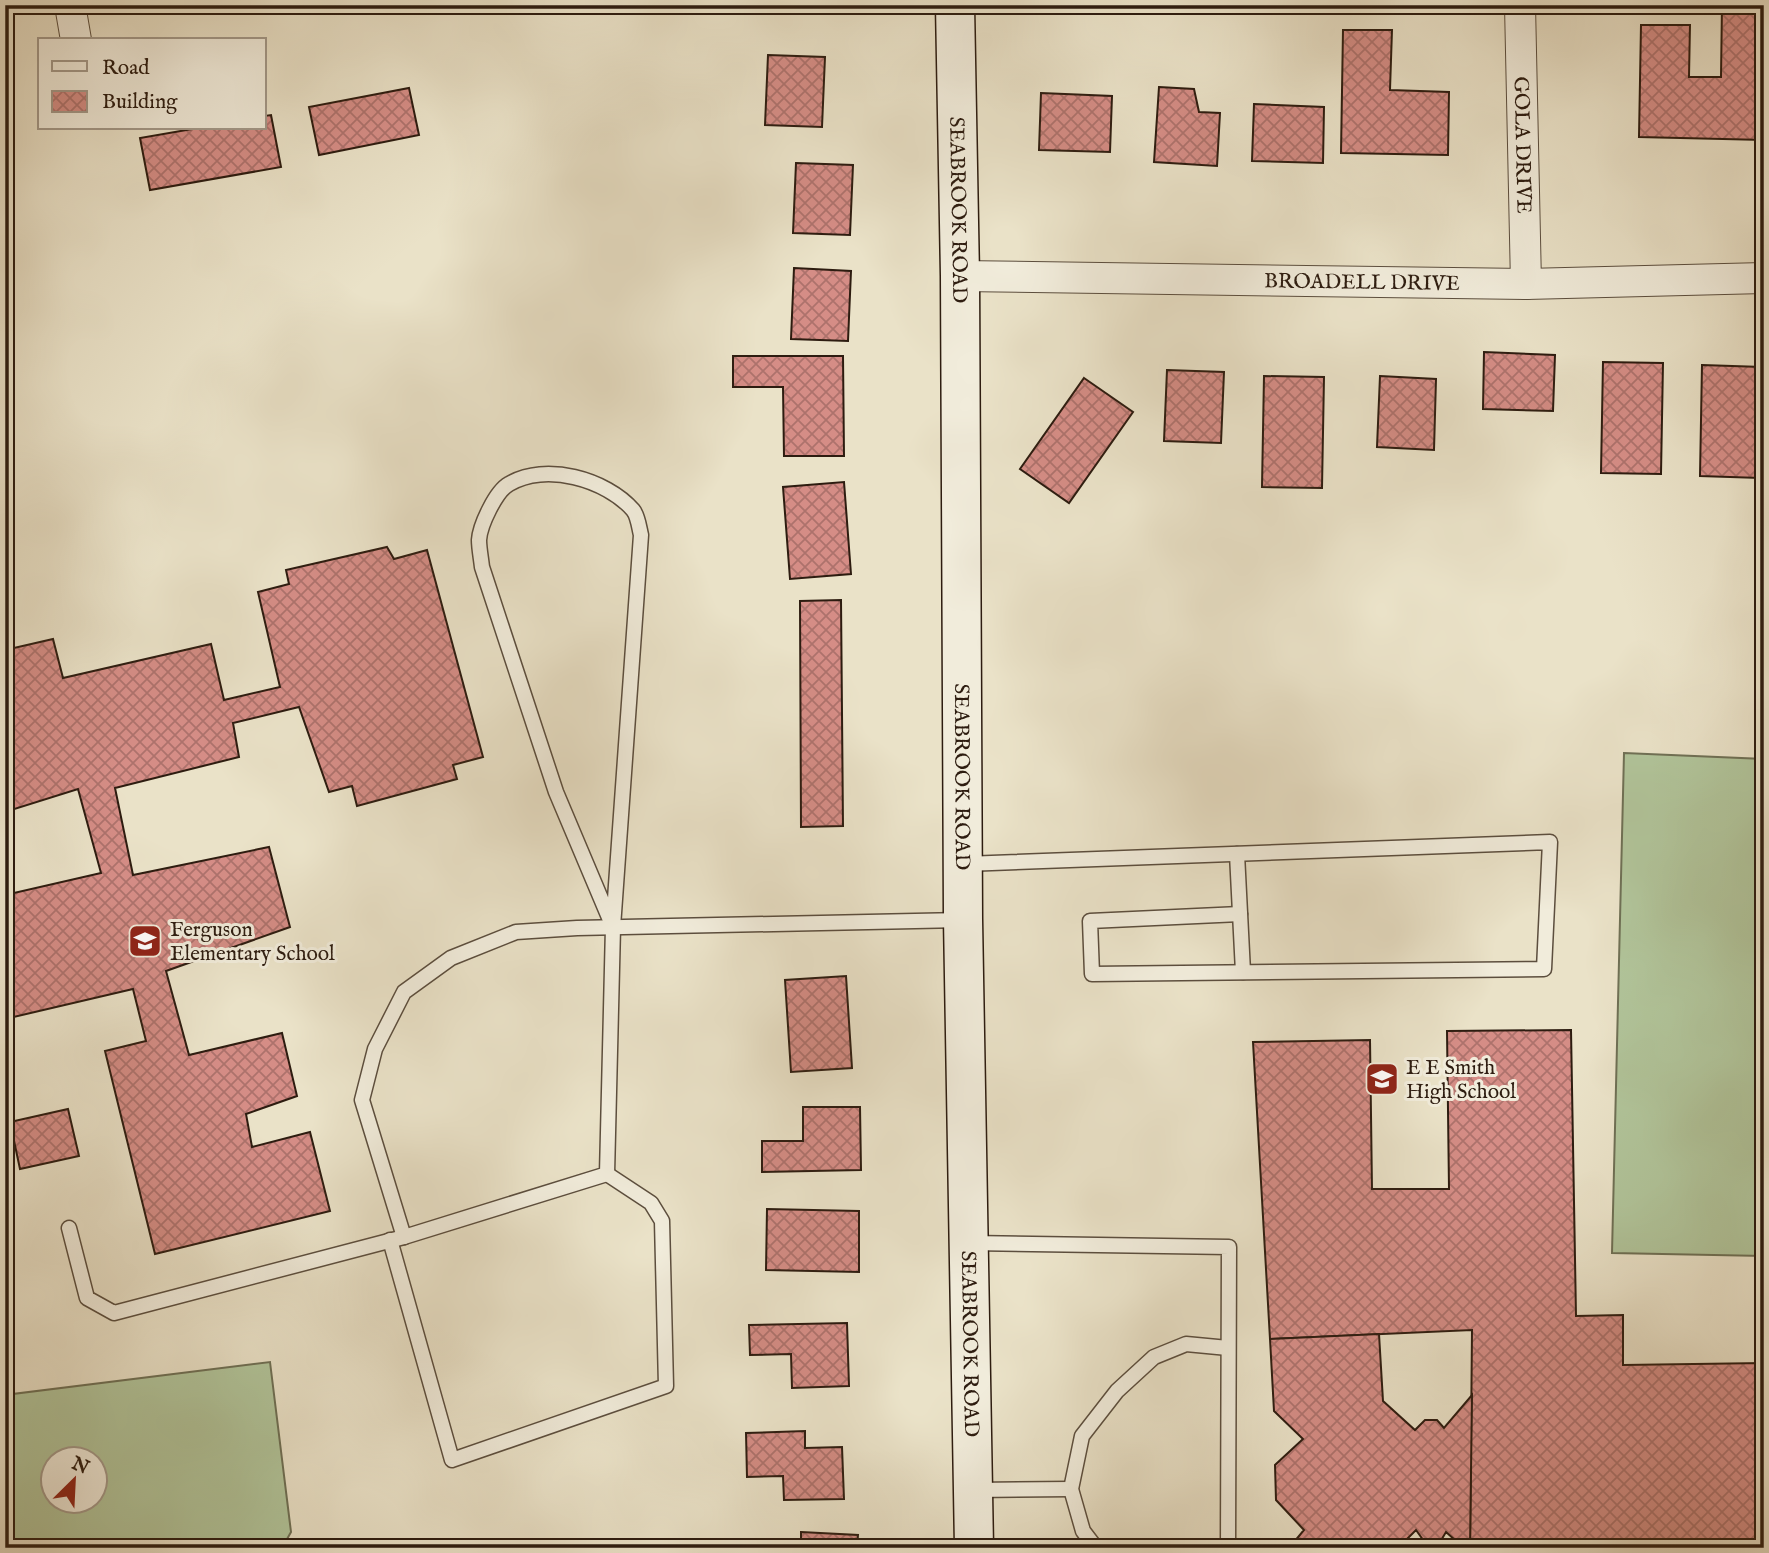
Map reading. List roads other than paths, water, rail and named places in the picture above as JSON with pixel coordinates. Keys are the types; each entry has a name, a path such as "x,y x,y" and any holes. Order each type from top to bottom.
{"street":[{"path":"70,5 76,38"},
{"name":"SEABROOK ROAD","path":"956,5 963,864 974,1548"},
{"name":"GOLA DRIVE","path":"1520,5 1526,284"},
{"name":"BROADELL DRIVE","path":"960,276 1526,284 1764,278"}],"lane":[{"path":"607,1174 613,927 641,535 635,512 616,495 581,477 540,473 508,484 490,506 479,538 482,566 556,792 613,927"},
{"path":"963,864 1550,842 1544,969 1092,974 1090,921 1240,914"},
{"path":"1237,854 1243,972"},
{"path":"607,1174 651,1203 662,1221 666,1386 452,1460 362,1100 375,1049 404,992 450,958 516,932 613,927 964,919"},
{"path":"69,1228 87,1297 114,1313 397,1238 607,1174"},
{"path":"969,1243 1229,1247 1228,1548"},
{"path":"1096,1548 1083,1531 1070,1489 1082,1436 1117,1391 1154,1357 1186,1344 1228,1348"},
{"path":"973,1490 1070,1489"}],"place":[{"name":"Ferguson Elementary School","path":"145,941"},
{"name":"E E Smith High School","path":"1382,1079"}]}
